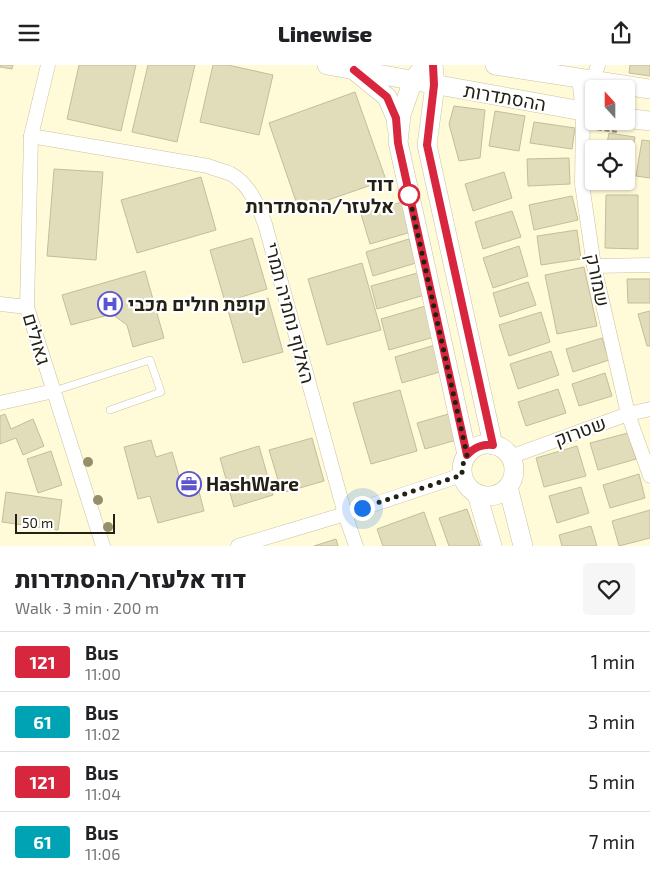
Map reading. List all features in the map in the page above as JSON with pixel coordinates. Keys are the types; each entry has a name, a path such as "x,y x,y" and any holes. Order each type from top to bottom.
{"street":[{"name":"גאולים","path":"48,65 32,137 27,307 103,546"},
{"name":"ההסתדרות","path":"327,65 585,111"},
{"path":"398,143 401,115 413,80 425,65"},
{"path":"433,65 434,85 427,145 493,445"},
{"name":"ההסתדרות","path":"495,65 591,78 650,89"},
{"path":"354,70 387,97 396,118 398,143 467,455"},
{"path":"635,119 650,121"},
{"name":"שמורק","path":"586,130 582,184 594,266 628,414 650,476"},
{"name":"האלוף נחמיה תמרי","path":"32,137 208,167 231,174 244,183 257,205 265,224 345,514 356,546"},
{"path":"594,266 650,265"},
{"path":"0,304 27,307"},
{"path":"0,403 54,391"},
{"name":"שטרוק","path":"510,457 628,414 650,409"},
{"path":"486,444 493,445 506,451 513,464 514,472 508,487 501,493 485,496 477,494 465,483 462,475 463,461 472,449 486,444"},
{"path":"238,546 345,514 462,475"},
{"path":"508,487 523,546"},
{"path":"477,494 492,546"}],"lane":[{"path":"54,391 150,360 161,392 110,409"}],"building":[{"path":"0,65 13,65 12,69 0,67"},
{"path":"79,65 136,65 121,131 67,119"},
{"path":"148,65 195,65 177,142 132,132"},
{"path":"213,65 228,65 273,75 259,135 200,122"},
{"path":"630,65 650,65 650,76 629,73"},
{"path":"355,92 386,180 299,210 269,123"},
{"path":"454,106 485,110 480,158 459,161 449,124"},
{"path":"495,111 525,116 519,151 489,146"},
{"path":"534,122 575,128 572,149 530,143"},
{"path":"609,133 635,137 634,140 608,140"},
{"path":"642,140 650,141 650,178 636,176"},
{"path":"569,158 570,184 528,186 527,159"},
{"path":"54,169 103,172 96,260 47,256"},
{"path":"504,172 512,198 473,211 465,184"},
{"path":"201,177 216,230 137,253 121,200"},
{"path":"606,195 638,195 638,249 605,248"},
{"path":"572,196 578,220 534,230 529,205"},
{"path":"402,202 411,232 370,244 361,214"},
{"path":"512,211 521,237 483,249 475,222"},
{"path":"577,230 581,259 541,265 537,236"},
{"path":"252,238 267,289 225,302 210,250"},
{"path":"409,239 416,263 373,276 366,252"},
{"path":"519,246 528,276 493,288 483,258"},
{"path":"362,263 381,330 327,345 308,279"},
{"path":"584,267 597,326 557,334 545,275"},
{"name":"קופת חולים מכבי","path":"145,271 164,338 133,347 127,325 112,314 71,325 62,295"},
{"path":"421,272 428,294 377,309 371,286"},
{"path":"627,279 650,279 650,303 628,303"},
{"path":"528,282 536,305 500,317 493,293"},
{"path":"268,298 283,352 243,363 228,310"},
{"path":"429,305 438,336 389,350 381,319"},
{"path":"650,311 650,346 647,346 638,314"},
{"path":"541,312 550,342 509,356 499,325"},
{"path":"602,338 609,360 573,372 566,349"},
{"path":"435,345 443,371 402,383 395,357"},
{"path":"551,351 559,375 518,389 510,364"},
{"path":"605,373 612,396 579,406 572,384"},
{"path":"558,389 566,413 526,426 518,402"},
{"path":"400,390 417,451 371,464 353,403"},
{"path":"452,413 460,439 425,449 417,423"},
{"path":"5,414 11,429 33,419 44,446 23,455 16,438 0,444 0,416"},
{"path":"628,433 636,459 598,470 590,443"},
{"path":"312,438 324,481 282,493 269,450"},
{"path":"151,440 156,457 172,452 179,476 194,472 204,511 158,523 150,496 138,499 124,447"},
{"path":"259,446 273,495 234,507 220,458"},
{"path":"577,446 586,476 544,487 536,458"},
{"path":"51,451 62,485 38,493 27,459"},
{"path":"639,474 645,498 610,508 603,485"},
{"path":"581,487 589,513 557,523 549,496"},
{"path":"6,492 62,500 58,530 2,522"},
{"path":"467,509 480,546 449,546 439,518"},
{"path":"650,510 650,538 619,546 612,521"},
{"path":"424,512 436,546 383,546 377,529"},
{"path":"591,526 597,546 562,546 559,535"},
{"path":"336,539 338,546 314,546"}],"bus line":[{"name":"121","path":"354,70 387,97 396,118 398,143 467,455 478,446 493,445 427,145 434,85 433,65"}],"place":[{"name":"דוד אלעזר/ההסתדרות","path":"409,195"},
{"name":"קופת חולים מכבי","path":"110,304"},
{"name":"HashWare","path":"189,484"}],"route":[{"path":"362,508 462,475 463,461 467,455 409,195"}]}
